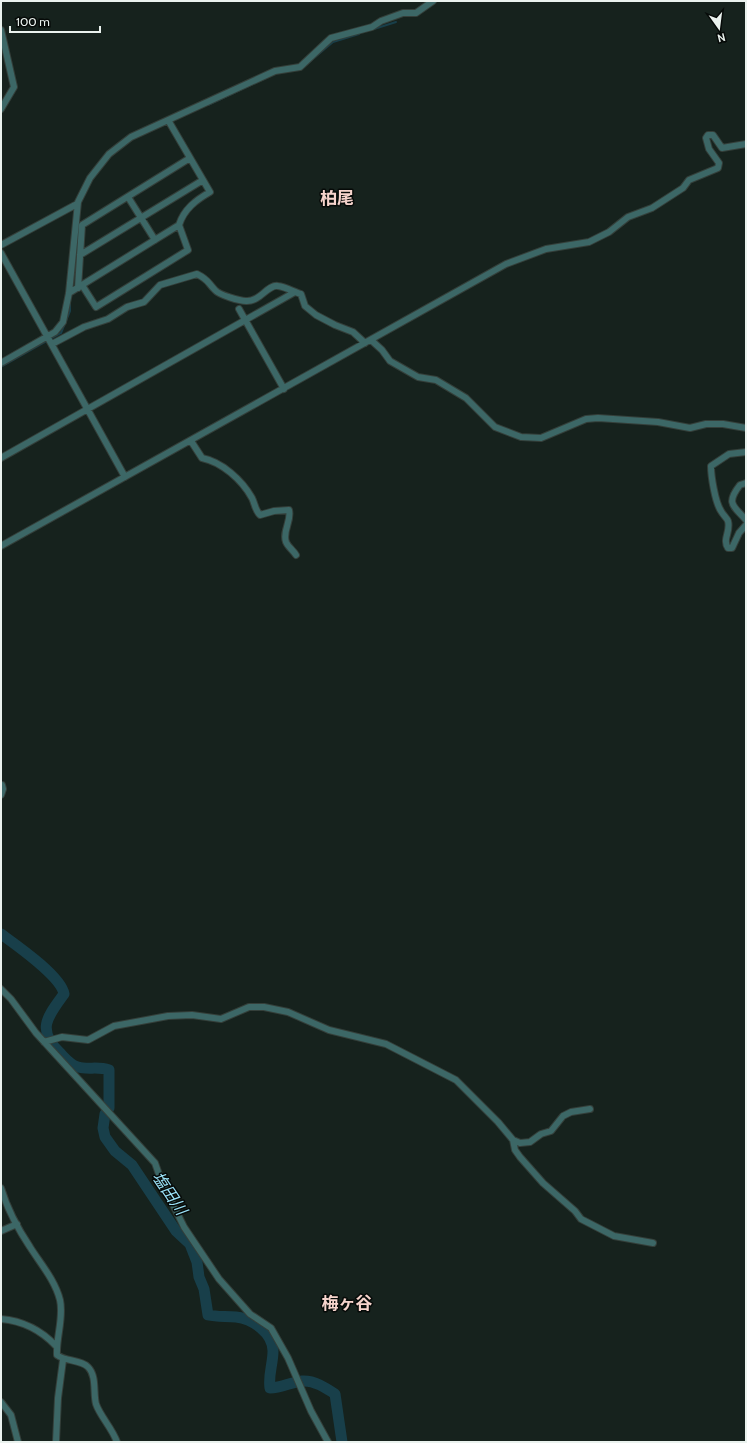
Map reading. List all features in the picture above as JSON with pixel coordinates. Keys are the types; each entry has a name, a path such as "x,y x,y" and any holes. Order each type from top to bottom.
{"street":[{"path":"1,363 55,332 63,322 69,293 77,204 86,184 109,154 131,137 275,71 300,67 331,38 372,27 381,21 403,13 416,13 433,1"},
{"path":"1,30 14,87 1,109"},
{"path":"168,120 210,192 189,207 181,217 179,225 188,250 96,307 80,287 82,225 190,158"},
{"path":"1,546 506,264 546,249 573,245 595,238 609,232 628,217 652,208 683,188 689,180 718,168 719,163 709,149 706,138 708,135 713,135 722,148 746,144"},
{"path":"80,255 203,180"},
{"path":"128,196 154,240"},
{"path":"1,245 77,204"},
{"path":"69,293 179,225"},
{"path":"1,253 125,477"},
{"path":"52,344 84,327 108,319 127,307 144,302 160,285 193,274 207,280 220,294 246,302 263,295 272,286 277,285 301,294 305,306 316,315 353,332 365,343"},
{"path":"1,458 295,292"},
{"path":"239,309 284,389"},
{"path":"371,340 382,350 390,361 418,377 436,380 466,398 495,427 521,438 541,438 586,419 598,418 658,422 690,428 706,424 723,424 746,428"},
{"path":"191,441 202,458 214,460 235,477 248,492 260,515 274,511 289,510 291,516 285,535 286,542 296,555"},
{"path":"746,452 729,454 718,460 712,466 711,474 720,511 728,520 729,529 725,538 728,548 732,548 739,533 746,525"},
{"path":"746,484 740,484 734,494 732,505 746,520"},
{"path":"1,795 3,789 2,785"},
{"path":"1,989 44,1042 155,1163 161,1180 184,1227 219,1279 250,1314 271,1328 288,1358 311,1411 328,1442"},
{"path":"44,1042 62,1037 88,1040 114,1026 168,1016 192,1015 221,1019 249,1007 264,1007 288,1012 319,1027 386,1044 456,1080 498,1122 513,1140 520,1143 530,1142 541,1134 551,1131 563,1116 571,1112 590,1109"},
{"path":"513,1140 515,1150 520,1157 544,1183 575,1211 581,1219 614,1236 653,1243"},
{"path":"1,1188 17,1224 30,1247 44,1267 60,1299 61,1309 56,1346 57,1355 63,1360 83,1363 89,1368 92,1376 96,1404 112,1430 117,1442"},
{"path":"1,1231 17,1224"},
{"path":"1,1319 17,1320 26,1324 45,1334 56,1346"},
{"path":"56,1442 58,1398 63,1360"},
{"path":"1,1402 11,1415 18,1442"}],"waterway":[{"path":"374,29 396,22"},
{"path":"301,69 333,42 359,34"},
{"path":"208,105 266,78"},
{"path":"1,367 61,333 70,311 70,300"},
{"name":"塩田川","path":"1,934 37,961 47,970 61,987 64,994 49,1016 46,1029 52,1044 72,1065 82,1068 101,1068 109,1070 109,1108 105,1114 103,1128 105,1137 115,1151 132,1165 176,1231 190,1244 197,1262 199,1277 204,1289 208,1315 242,1318 255,1324 266,1333 270,1338 273,1351 270,1388 306,1381 320,1385 335,1394 342,1442"}],"district":[{"name":"柏尾","path":"337,198"},
{"name":"梅ヶ谷","path":"347,1303"}]}
